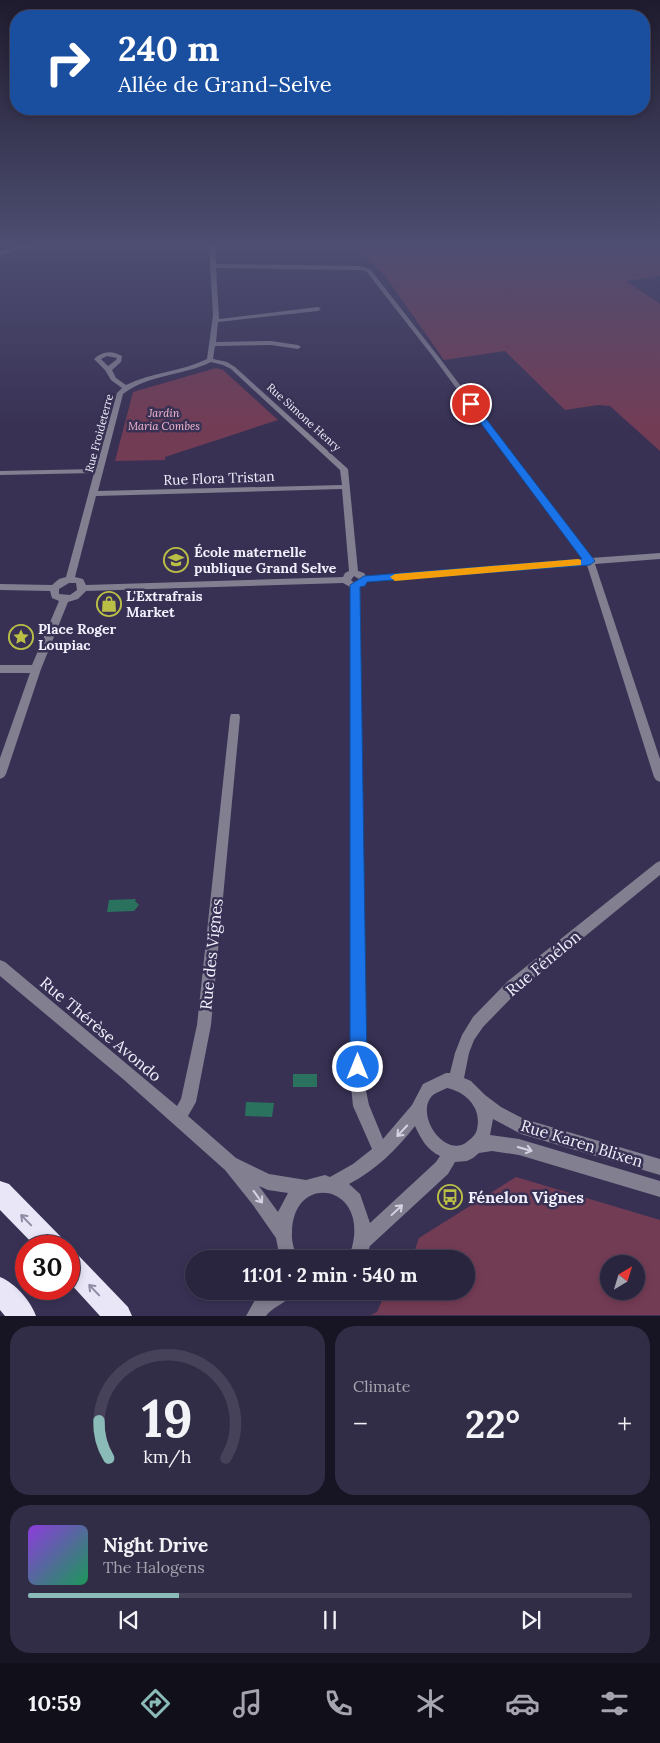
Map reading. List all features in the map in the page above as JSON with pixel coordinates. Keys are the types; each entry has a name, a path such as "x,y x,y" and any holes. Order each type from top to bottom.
{"highway":[{"path":"0,1193 41,1235"},
{"path":"80,1275 119,1316"},
{"path":"0,1290 23,1316"}],"street":[{"path":"210,360 213,344 215,307"},
{"path":"397,307 590,561 660,777"},
{"path":"214,321 318,309"},
{"path":"213,344 271,343 298,347"},
{"name":"Rue Froideterre","path":"70,579 120,393 126,388 210,360"},
{"name":"Rue Simone Henry","path":"210,360 225,363 233,368 340,463 344,469 355,579"},
{"path":"108,369 113,379 126,388"},
{"path":"0,473 99,471"},
{"name":"Rue Flora Tristan","path":"94,494 345,487"},
{"path":"83,588 355,579 660,556"},
{"path":"0,587 54,588 60,582 70,579 80,581 83,588"},
{"path":"355,579 358,1086 361,1106 381,1152"},
{"path":"54,588 55,596 64,599 77,596 83,588"},
{"path":"0,774 36,670 64,599"},
{"path":"0,669 36,670"},
{"name":"Rue des Vignes","path":"178,1119 188,1102 204,1025 234,717"},
{"name":"Rue Fénélon","path":"456,1081 462,1053 469,1035 478,1022 513,986 660,867"},
{"name":"Rue Thérèse Avondo","path":"0,967 128,1074 178,1119"},
{"path":"446,1080 456,1081 474,1091 480,1100 485,1112 486,1124 483,1135 477,1145 466,1153 451,1154 438,1148 427,1138 420,1123 420,1108 423,1098 429,1089 437,1083 446,1080"},
{"name":"Rue Karen Blixen","path":"480,1100 520,1126 660,1168"},
{"path":"285,1250 282,1233 284,1219 288,1207 296,1196 305,1188 315,1184 333,1184 364,1166 406,1127 420,1108"},
{"path":"178,1119 230,1164 260,1199 282,1233"},
{"name":"Rue Karen Blixen","path":"477,1145 492,1143 519,1147 660,1189"},
{"path":"362,1242 442,1168 451,1154"},
{"path":"230,1164 268,1182 305,1188"},
{"path":"333,1184 347,1193 355,1203 360,1215 363,1228 359,1250"}],"green space":[{"path":"407,307 660,307 660,451 610,406 598,405 565,410 505,351 444,360"},
{"name":"Jardin Maria Combes","path":"216,368 223,370 278,420 165,457 165,460 115,461 133,392"},
{"path":"516,1177 660,1220 660,1315 371,1315 377,1312 382,1300 475,1300 475,1250 415,1250 419,1238"}],"shaded area":[{"path":"136,899 135,901 139,905 134,911 107,912 109,900"},
{"path":"293,1074 317,1074 317,1087 293,1087"},
{"path":"246,1102 274,1103 272,1117 245,1116"}],"slow traffic":[{"path":"395,577 578,563"}],"place":[{"name":"École maternelle publique Grand Selve","path":"176,560"},
{"name":"L'Extrafrais Market","path":"109,604"},
{"name":"Place Roger Loupiac","path":"21,637"},
{"name":"Fénelon Vignes","path":"450,1197"}],"route":[{"path":"358,1067 355,585 362,583 364,579 475,572 590,561 471,404"}]}
